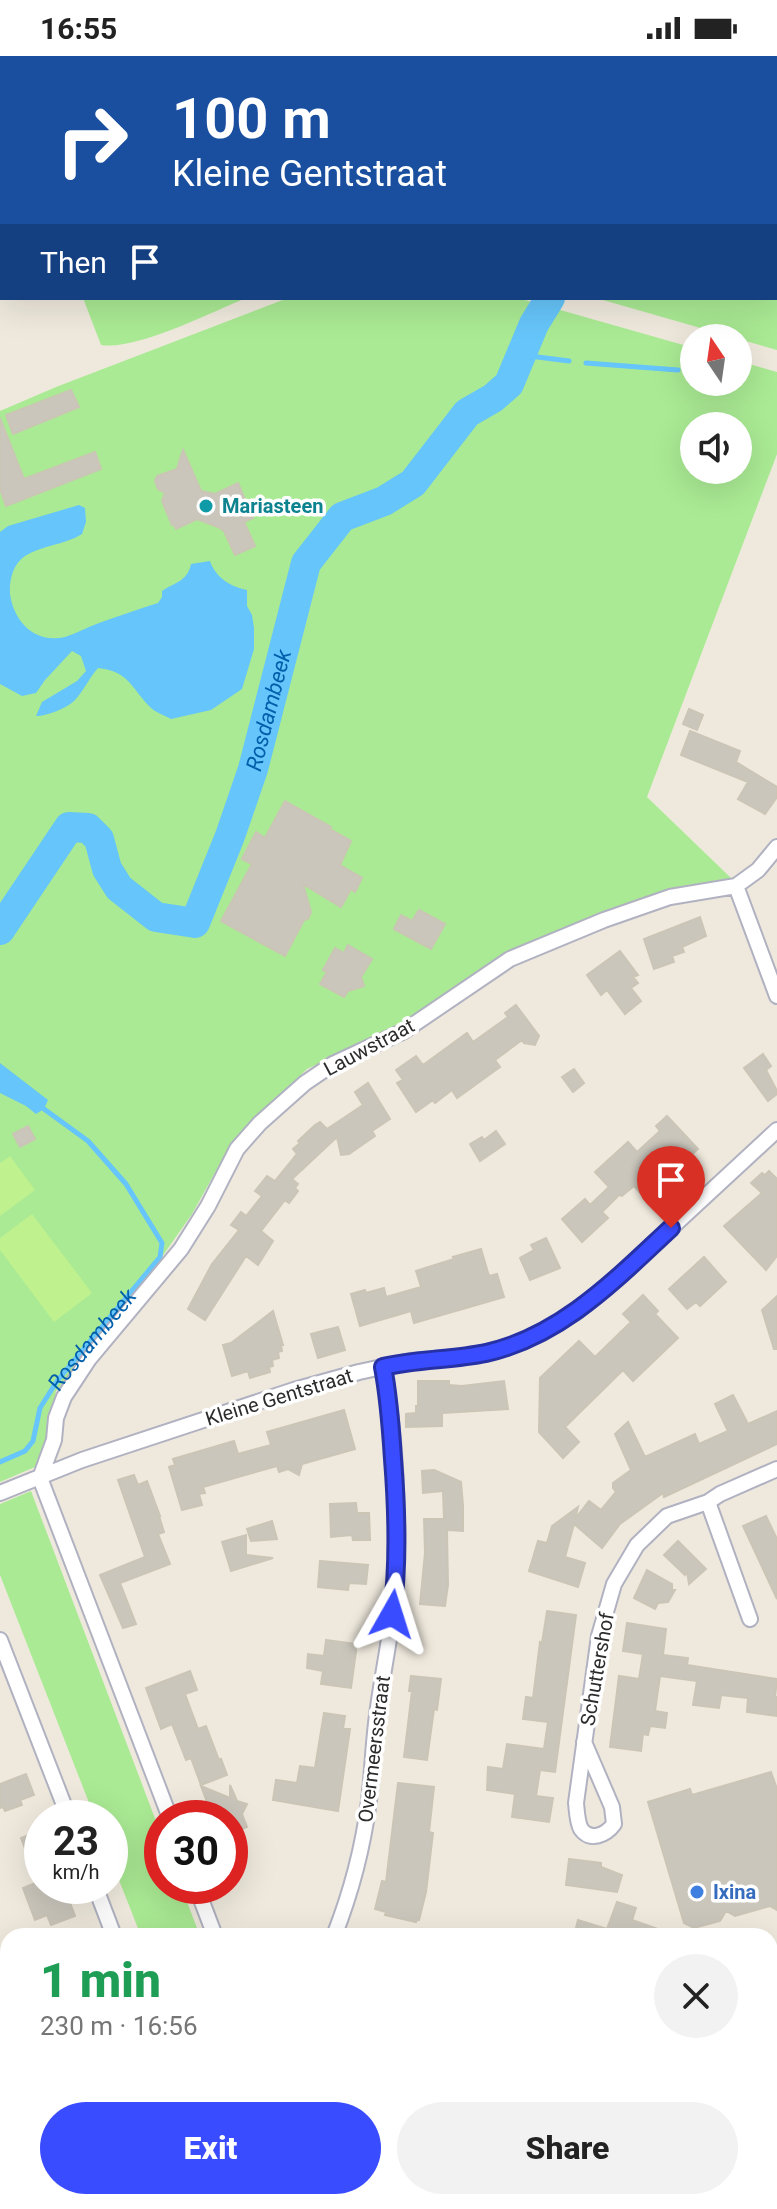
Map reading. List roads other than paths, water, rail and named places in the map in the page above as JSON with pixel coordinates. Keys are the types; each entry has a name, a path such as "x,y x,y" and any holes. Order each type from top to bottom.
{"street":[{"path":"777,847 758,870 736,886 777,996"},
{"name":"Lauwstraat","path":"40,1478 54,1440 56,1418 64,1397 89,1359 181,1249 208,1206 237,1149 260,1123 305,1083 333,1064 404,1031 510,959 604,920 670,897 736,886"},
{"name":"Kleine Gentstraat","path":"0,1493 82,1460 294,1390 410,1361 459,1357 516,1344 575,1313 776,1134"},
{"name":"Overmeersstraat","path":"337,1928 355,1873 369,1804 376,1721 395,1587 394,1473 389,1398 383,1367"},
{"name":"Schuttershof","path":"584,1742 612,1807 614,1824 607,1833 596,1837 585,1833 579,1826 576,1803 584,1742 599,1636 614,1584 637,1545 667,1516 708,1502 777,1469"},
{"path":"40,1478 163,1800"},
{"path":"708,1502 750,1619"},
{"path":"0,1640 62,1800"},
{"path":"102,1904 111,1928"},
{"path":"203,1904 212,1928"}],"water":[{"path":"79,505 85,508 86,522 82,534 32,552 21,559 15,568 10,594 21,622 35,634 65,637 158,603 162,591 183,578 191,564 210,561 224,580 247,590 247,606 254,628 254,649 242,689 211,710 171,719 151,708 123,676 98,668 70,704 36,716 42,702 77,681 86,671 81,656 72,651 36,693 22,696 0,684 0,532 8,526"},
{"path":"0,1063 48,1100 44,1109 36,1114 0,1093"}],"waterway":[{"name":"Rosdambeek","path":"0,930 69,827 88,828 99,839 107,869 119,888 156,917 195,923 253,769 306,563 342,517 384,501 413,483 467,413 493,398 509,384 534,324 549,300"},
{"path":"522,355 569,361"},
{"path":"586,363 678,370"},
{"name":"Rosdambeek","path":"0,1462 25,1451 33,1441 40,1408 57,1381 160,1257 162,1243 126,1184 88,1141 44,1109"}],"place":[{"name":"Mariasteen","path":"206,506"},
{"name":"Ixina","path":"697,1892"}]}
